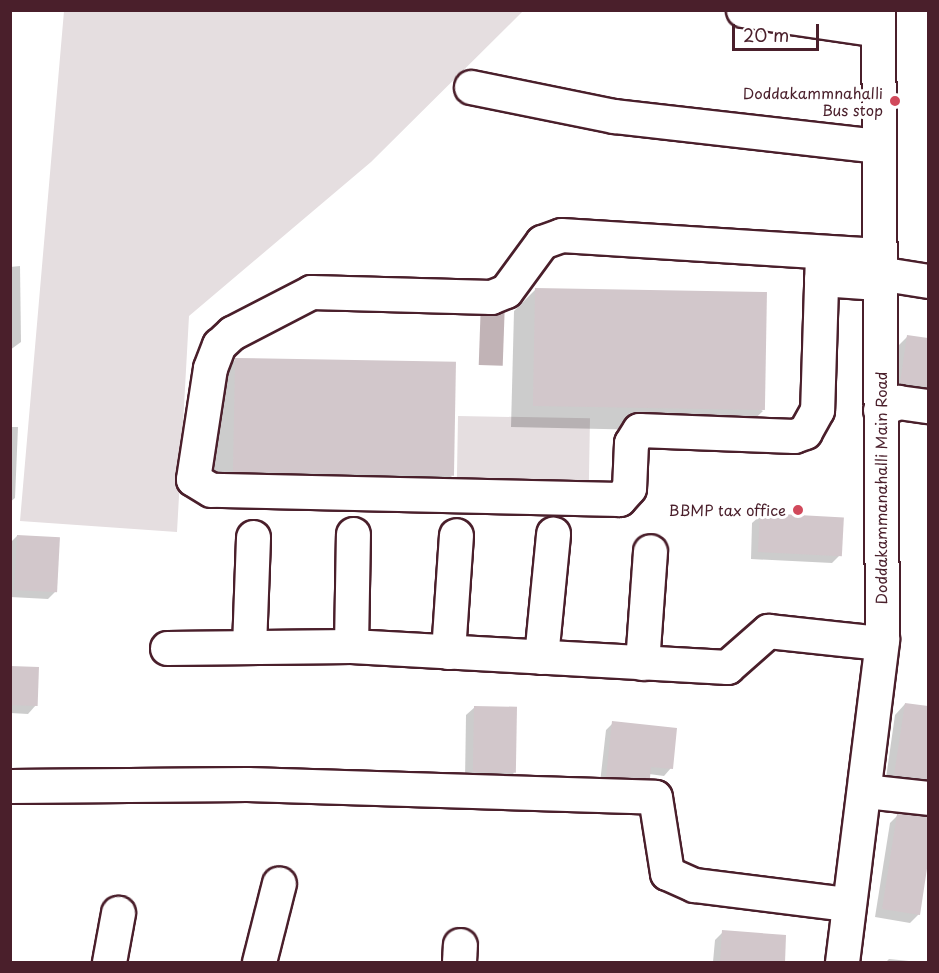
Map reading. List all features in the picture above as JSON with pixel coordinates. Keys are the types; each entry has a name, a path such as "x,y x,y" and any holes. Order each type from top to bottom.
{"street":[{"path":"743,10 878,20"},
{"name":"Doddakammanahalli Main Road","path":"842,963 847,904 864,791 881,643 878,20"},
{"path":"471,87 614,116 878,146"},
{"path":"822,267 817,410 806,432 794,436 639,430 631,443 629,488 619,499 212,490 193,479 210,368 219,345 232,333 311,292 491,297 506,291 542,242 561,235 822,267 878,270 928,281"},
{"path":"880,411 898,402 928,406"},
{"path":"351,646 353,534"},
{"path":"541,657 553,534"},
{"path":"448,652 456,535"},
{"path":"249,647 253,537"},
{"path":"642,663 650,551"},
{"path":"167,648 351,646 727,667 768,631 881,643"},
{"path":"10,786 247,784 655,797 667,873 694,885 847,904"},
{"path":"864,791 928,798"},
{"path":"259,963 279,883"},
{"path":"109,963 118,914"}],"shaded area":[{"path":"64,11 523,11 371,162 189,316 177,532 20,521"},
{"path":"481,300 505,301 503,366 479,365"},
{"path":"458,416 590,418 589,482 457,480"}],"building":[{"path":"535,288 767,292 765,410 533,406"},
{"path":"907,335 928,338 928,387 900,383"},
{"path":"235,358 456,362 454,476 233,472"},
{"path":"760,513 844,517 842,556 758,552"},
{"path":"17,535 60,537 57,592 14,590"},
{"path":"10,666 39,667 38,706 10,705"},
{"path":"905,703 928,706 928,779 894,775"},
{"path":"474,706 517,707 516,773 473,772"},
{"path":"612,721 677,728 673,769 651,767 650,778 606,777"},
{"path":"897,814 928,816 928,862 920,915 882,909"},
{"path":"722,930 786,935 785,963 720,963"}],"place":[{"name":"Doddakammnahalli Bus stop","path":"895,101"},
{"name":"BBMP tax office","path":"798,510"}]}
